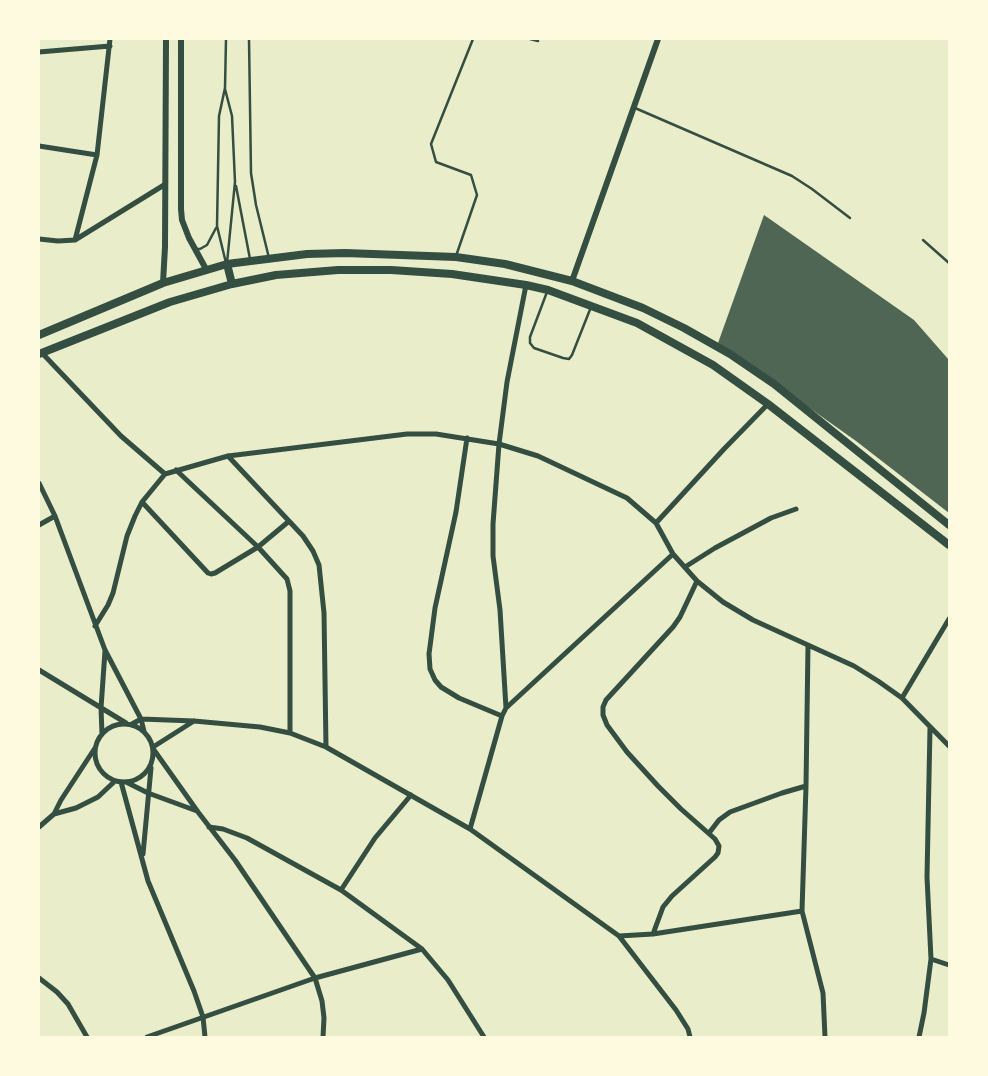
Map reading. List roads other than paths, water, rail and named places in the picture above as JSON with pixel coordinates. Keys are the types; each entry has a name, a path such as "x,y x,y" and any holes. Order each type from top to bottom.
{"main road":[{"path":"39,335 163,283 227,264 307,254 345,253 456,257 505,264 572,281 642,308 684,328 730,354 774,384 949,524"},
{"path":"227,264 232,284"},
{"path":"40,353 170,302 232,284 284,275 338,270 382,270 452,274 526,285 548,290 637,323 713,365 768,404 949,545"},
{"path":"825,448 835,434"}],"street":[{"path":"75,240 97,155 110,39"},
{"path":"163,283 165,247 166,39"},
{"path":"182,39 182,220 206,270"},
{"path":"572,281 658,39"},
{"path":"39,52 110,46"},
{"path":"39,146 97,155"},
{"path":"39,239 75,240 164,185"},
{"path":"506,708 500,610 493,556 499,444 508,382 526,285"},
{"path":"40,353 121,436 164,474"},
{"path":"656,523 768,404"},
{"path":"95,626 113,593 127,536 142,502 164,474 228,456 407,434 436,434 467,438 499,444 538,456 627,498 656,523 673,554 697,581 723,602 745,616 854,666 902,698 949,746"},
{"path":"467,438 456,512 435,608 429,654 430,669 441,687 459,698 502,716"},
{"path":"228,456 303,536 313,551 319,565 324,613 326,747"},
{"path":"176,470 258,547 284,574 289,582 290,733"},
{"path":"39,483 55,516 105,650 141,719 144,731"},
{"path":"142,502 208,573 215,573 258,547 288,522"},
{"path":"685,567 715,548 771,518 796,509"},
{"path":"39,525 55,516"},
{"path":"470,829 502,716 506,708 673,554"},
{"path":"653,934 663,907 672,896 718,853 718,842 681,810 627,752 607,725 603,715 603,707 606,700 673,627 680,617 697,581"},
{"path":"902,698 949,619"},
{"path":"808,645 802,911 823,993 825,1037"},
{"path":"102,734 101,708 105,650"},
{"path":"39,670 101,708 144,731 149,737 154,748 198,812 258,892 315,978 322,1001 324,1018 323,1037"},
{"path":"39,827 54,814 102,734 113,726 129,724 141,719 194,721 260,727 290,733 326,747 470,829 619,936 676,1010 688,1029 690,1037"},
{"path":"143,860 148,793 154,748 194,721"},
{"path":"919,1037 931,959 927,877 930,728"},
{"path":"95,748 95,758 99,768 106,776 198,812"},
{"path":"54,814 76,808 121,782 140,778 152,764"},
{"path":"121,782 148,881 203,1016 205,1037"},
{"path":"709,833 719,820 730,812 806,786"},
{"path":"341,890 375,838 411,795"},
{"path":"210,827 228,830 247,838 341,890 422,949 448,980 484,1037"},
{"path":"619,936 653,934 802,911"},
{"path":"147,1037 315,978 422,949"},
{"path":"931,959 949,965"},
{"path":"39,978 57,992 68,1004 87,1037"}],"lane":[{"path":"226,39 225,88 219,116 216,226 227,264"},
{"path":"249,39 251,173 256,205 269,259"},
{"path":"456,257 478,195 470,175 436,162 431,144 473,39"},
{"path":"530,39 538,41"},
{"path":"225,88 232,116 235,182 227,264"},
{"path":"633,108 792,176 850,218"},
{"path":"235,182 251,262"},
{"path":"195,249 200,249 207,245 216,226"},
{"path":"923,240 949,263"},
{"path":"548,290 530,337 530,343 534,348 569,359 592,306"}]}
